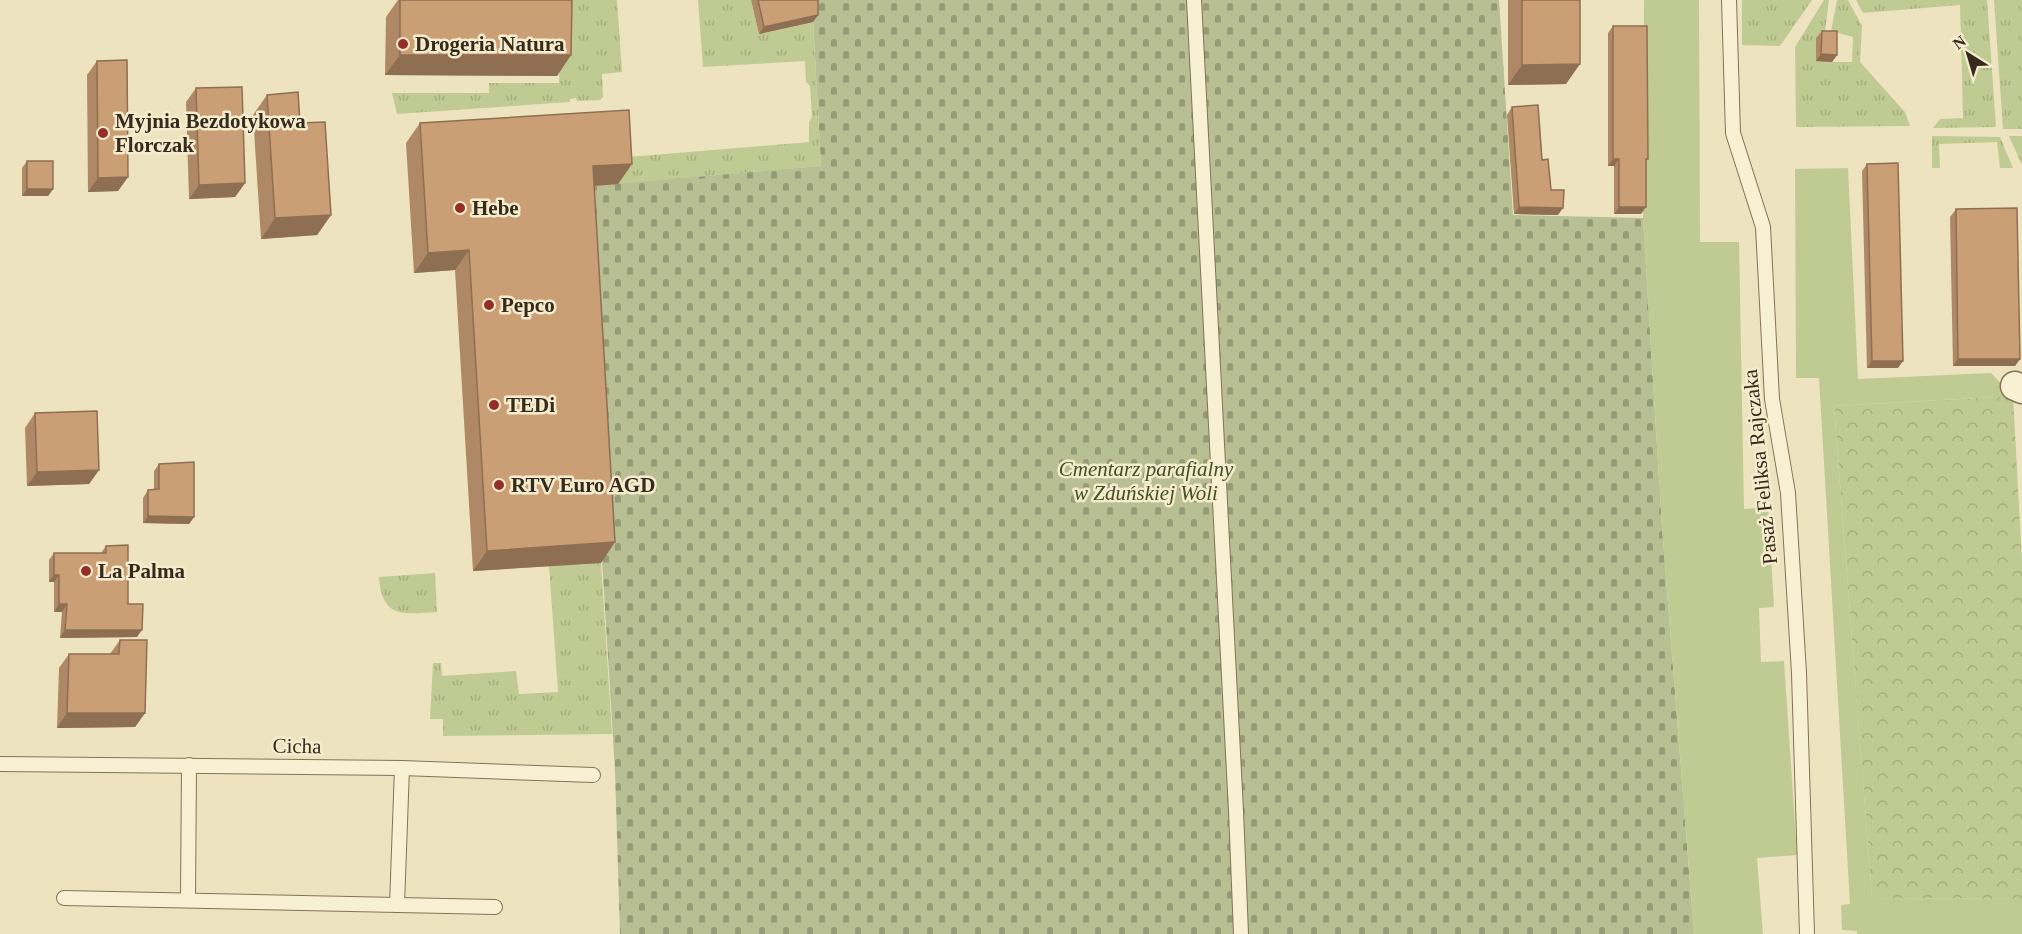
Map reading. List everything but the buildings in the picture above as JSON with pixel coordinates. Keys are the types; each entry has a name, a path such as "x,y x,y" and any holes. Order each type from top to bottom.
{"lane":[{"path":"1194,0 1241,934"},
{"name":"Pasaż Feliksa Rajczaka","path":"1729,0 1733,133 1763,227 1772,399 1788,493 1799,673 1807,934"},
{"name":"Cicha","path":"0,764 402,768 593,775"},
{"path":"188,900 189,765"},
{"path":"398,905 402,768"},
{"path":"64,898 495,907"}],"green space":[{"path":"561,0 617,0 622,72 602,74 603,97 600,100 577,101 576,98 570,99 570,102 397,114 392,93 489,93 489,83 559,83"},
{"path":"698,0 751,0 759,34 813,22 821,166 618,184 616,158 809,142 809,122 812,117 810,86 806,82 805,61 703,67"},
{"name":"Cmentarz parafialny w Zduńskiej Woli","path":"812,0 1499,0 1513,215 1643,218 1662,527 1694,934 620,934 615,771 579,187 821,166"},
{"path":"1644,0 1699,0 1700,242 1739,242 1744,509 1768,507 1774,607 1759,608 1761,662 1784,661 1797,855 1757,858 1763,934 1694,934 1662,527 1643,218"},
{"path":"1742,0 1812,0 1780,46 1742,45"},
{"path":"1824,0 1829,0 1825,31 1816,38 1832,62 1852,62 1853,37 1831,31 1837,0 1848,0 1862,26 1860,62 1905,112 1910,126 1796,127 1795,47"},
{"path":"1856,0 1987,0 1996,127 1933,128 1940,119 1963,118 1960,5 1863,13"},
{"path":"1994,0 2022,0 2022,129 2003,129"},
{"path":"1932,136 2000,137 2013,168 2000,168 1997,142 1939,144 1940,168 1932,168"},
{"path":"2009,136 2022,136 2022,165"},
{"path":"1848,168 1858,379 1991,373 2013,396 1834,406 1872,898 2022,899 2022,934 1857,934 1857,931 1842,930 1841,905 1850,904 1819,378 1796,378 1795,169"},
{"path":"2013,396 2022,561 2022,899 1872,898 1834,406"},
{"path":"601,563 612,734 443,736 443,719 430,719 433,663 441,663 442,676 516,671 519,694 558,692 549,566"},
{"path":"435,573 437,612 404,613 396,611 390,607 381,591 379,577"}],"place":[{"name":"Drogeria Natura","path":"403,44"},
{"name":"Myjnia Bezdotykowa Florczak","path":"103,133"},
{"name":"Hebe","path":"460,208"},
{"name":"Pepco","path":"489,305"},
{"name":"TEDi","path":"494,405"},
{"name":"RTV Euro AGD","path":"499,485"},
{"name":"La Palma","path":"86,571"}]}
